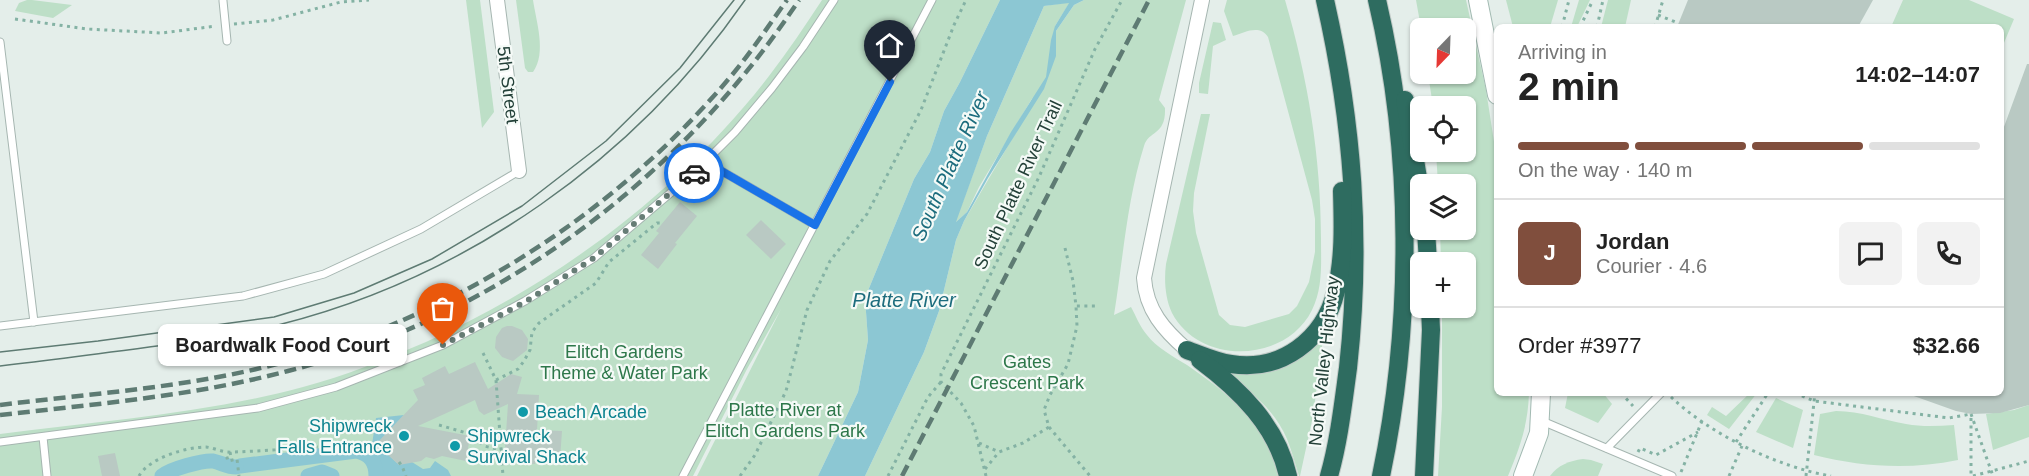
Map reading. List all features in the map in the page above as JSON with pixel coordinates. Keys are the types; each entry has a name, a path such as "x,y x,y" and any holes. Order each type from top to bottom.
{"highway":[{"name":"North Valley Highway","path":"1325,0 1341,78 1353,175 1356,224 1352,335 1339,431 1329,476"},
{"path":"1377,0 1408,109 1418,174"},
{"path":"1381,476 1396,396 1404,283 1403,207 1396,109 1382,21"},
{"path":"1187,350 1228,364 1269,363 1298,350 1312,338 1325,321 1336,293 1343,242 1341,78"},
{"path":"1424,476 1430,318"},
{"path":"1187,350 1236,389 1253,408 1275,440 1288,476"}],"street":[{"name":"5th Street","path":"497,0 519,171"},
{"path":"1187,350 1160,324 1151,310 1144,278 1202,0"},
{"path":"1478,0 1494,80"},
{"path":"1523,476 1535,447 1540,420 1541,396"}],"lane":[{"path":"0,442 258,408 336,387 443,345 525,302 594,258 706,162 772,88 834,0"},
{"path":"683,476 932,0"},
{"path":"223,1 227,41"},
{"path":"0,42 34,322"},
{"path":"706,162 815,225"},
{"path":"0,326 243,296 324,274 421,229 519,171"},
{"path":"1607,448 1658,396"},
{"path":"1540,420 1672,476"},
{"path":"43,437 47,476"}],"path":[{"path":"15,19 87,29 162,33 273,20 341,2 369,0"},
{"path":"740,476 754,455 786,391 807,310 830,261 867,214 921,110 966,0"},
{"name":"South Platte River Trail","path":"888,476 928,397 941,382 940,374 1039,177 1095,49 1122,0"},
{"path":"1563,24 1569,0"},
{"path":"1581,24 1593,0"},
{"path":"1598,24 1603,0"},
{"path":"1656,24 1663,0"},
{"path":"1658,15 1678,23"},
{"path":"496,380 518,369 530,350 532,332 539,323 596,283 609,262 657,223 663,223"},
{"path":"1065,248 1073,281 1077,326 1068,364 1044,410 1050,427 1090,476"},
{"path":"1076,306 1097,306"},
{"path":"483,353 496,380 503,476"},
{"path":"941,382 961,403 974,426 986,476"},
{"path":"1624,396 1641,413"},
{"path":"1669,396 1742,447 1806,474 1831,476"},
{"path":"1736,442 1766,396"},
{"path":"1802,396 1814,401 1948,418 1971,414"},
{"path":"1806,474 1815,396"},
{"path":"1971,414 1993,476"},
{"path":"1971,414 1972,476 2029,461"},
{"path":"1679,476 1702,421"},
{"path":"439,425 470,434 484,446 501,450"},
{"path":"985,469 999,452 1023,443 1050,427"},
{"path":"1640,448 1656,455 1698,432"},
{"path":"979,443 999,452"},
{"path":"140,476 143,469 158,458 200,447 230,452 318,447"},
{"path":"1729,476 1742,447"},
{"path":"230,452 231,457 227,458 228,461 237,459 239,476"},
{"path":"399,462 406,476"}],"green space":[{"path":"27,0 72,5 53,18 15,11 19,3"},
{"path":"466,0 480,0 494,112 482,128"},
{"path":"516,0 533,0 540,46 533,72 528,72 525,68"},
{"name":"Elitch Gardens Theme & Water Park","path":"822,0 1000,0 944,111 930,152 914,179 865,298 868,340 858,392 818,476 697,476 781,309 747,369 693,476 0,476 0,434 114,421 228,404 319,383 426,342 523,291 570,262 614,230 697,158 769,76"},
{"name":"Gates Crescent Park","path":"1084,0 1186,0 1159,100 1165,108 1165,117 1160,128 1146,141 1133,187 1114,315 1131,307 1142,329 1155,344 1203,376 1231,399 1244,412 1265,441 1273,457 1278,476 865,476 924,352 939,311 956,240 964,221 1019,127 1033,97 979,187 967,212 955,223 987,136 1044,6 1070,2 1055,26 1056,31 1074,5"},
{"path":"1227,0 1285,0 1312,118 1319,178 1321,275 1316,302 1300,328 1283,340 1264,348 1243,351 1222,349 1202,342 1185,330 1172,313 1166,295 1166,264 1201,114 1210,114 1194,193 1193,211 1196,233 1219,315 1230,325 1245,327 1289,314 1297,306 1309,282 1315,252 1315,219 1312,200 1268,37 1257,30 1233,36 1224,11"},
{"path":"1416,0 1466,0 1470,18 1419,18"},
{"path":"1506,0 1558,0 1551,24 1512,24"},
{"path":"1579,0 1590,0 1578,24 1572,24"},
{"path":"1608,0 1631,0 1626,24 1602,24"},
{"path":"1903,0 1969,0 2014,19 2004,43 2004,24 1892,24"},
{"path":"1213,22 1221,23 1226,40 1213,46 1208,94 1199,93 1199,83"},
{"path":"1476,45 1494,142 1494,396 1529,396 1523,436 1508,476 1438,476 1442,407 1442,318 1476,318 1476,252 1441,252 1440,240 1476,240 1476,174 1437,174 1437,162 1476,162 1476,96 1431,96 1430,84 1476,84"},
{"path":"1324,331 1313,416 1299,476 1287,439 1274,416 1247,389 1214,367 1242,372"},
{"path":"1567,396 1605,396 1612,404 1598,423 1565,408"},
{"path":"1747,396 1755,396 1729,429 1707,415 1712,407 1726,416"},
{"path":"1776,398 1803,410 1793,448 1756,432"},
{"path":"2029,405 2029,437 1993,450 1986,414 2014,410"},
{"path":"1836,411 1863,414 1912,425 1954,425 1958,460 1922,465 1886,466 1814,455 1820,414"},
{"path":"1583,459 1603,464 1598,476 1550,476 1564,464"}],"water":[{"name":"Platte River","path":"1000,0 1084,0 1074,5 1056,31 1056,56 1044,89 964,221 956,240 939,311 924,352 865,476 818,476 858,392 868,340 865,298 914,179 930,152 944,111","holes":["1069,3 1055,26 1046,77 1011,132 967,212 956,222 987,136 1044,6"]},
{"path":"404,415 377,444 397,463 404,457 423,469 430,468 435,461 448,470 451,476 379,476 379,466 371,451 376,418"}],"building":[{"path":"1688,0 1873,0 1860,24 1678,24"},
{"path":"2027,64 2029,64 2029,405 2000,413 1971,414 1914,396 2004,396 2004,127"},
{"path":"680,202 697,216 658,269 641,255 659,233 656,231"},
{"path":"761,220 786,244 771,259 746,235"},
{"path":"507,326 522,330 528,339 527,350 513,361 502,357 495,348 496,337 502,328"},
{"path":"475,362 488,389 511,374 522,377 517,394 539,395 537,430 562,431 560,459 535,458 535,464 504,462 508,404 484,415 479,411 475,400 418,426 470,436 466,461 442,456 434,459 426,457 421,461 399,465 376,444 418,400 413,390 425,385 422,378 445,366 449,374"},
{"path":"115,453 120,476 102,476 98,456"}],"waterway":[{"path":"240,466 356,451 371,459 376,476"},
{"path":"162,476 179,468 208,461 236,467"},
{"path":"308,476 322,472 332,476"}],"tram line":[{"path":"0,352 274,317 354,293 432,259 522,206 606,141 680,68 734,0"},
{"path":"0,366 180,343 278,325 348,304 415,277 479,243 541,204 598,160 652,111 701,58 745,0"}],"railway":[{"path":"0,405 145,388 253,370 352,341 474,286 531,251 586,213 638,171 687,125 732,75 787,0"},
{"path":"0,415 145,398 253,380 365,347 439,315 510,277 577,232 640,182 699,126 752,65 799,0"},
{"path":"902,476 1149,0"}],"way so far":[{"path":"443,345 525,302 594,258 694,173"}],"place":[{"name":"Boardwalk Food Court","path":"443,345"},
{"name":"Beach Arcade","path":"523,412"},
{"name":"Shipwreck Falls Entrance","path":"404,436"},
{"name":"Shipwreck Survival Shack","path":"455,446"}],"route":[{"path":"694,173 706,162 815,225 890,82"}],"water label":[{"name":"South Platte River","path":"950,166"}],"park label":[{"name":"Platte River at Elitch Gardens Park","path":"785,420"}]}
